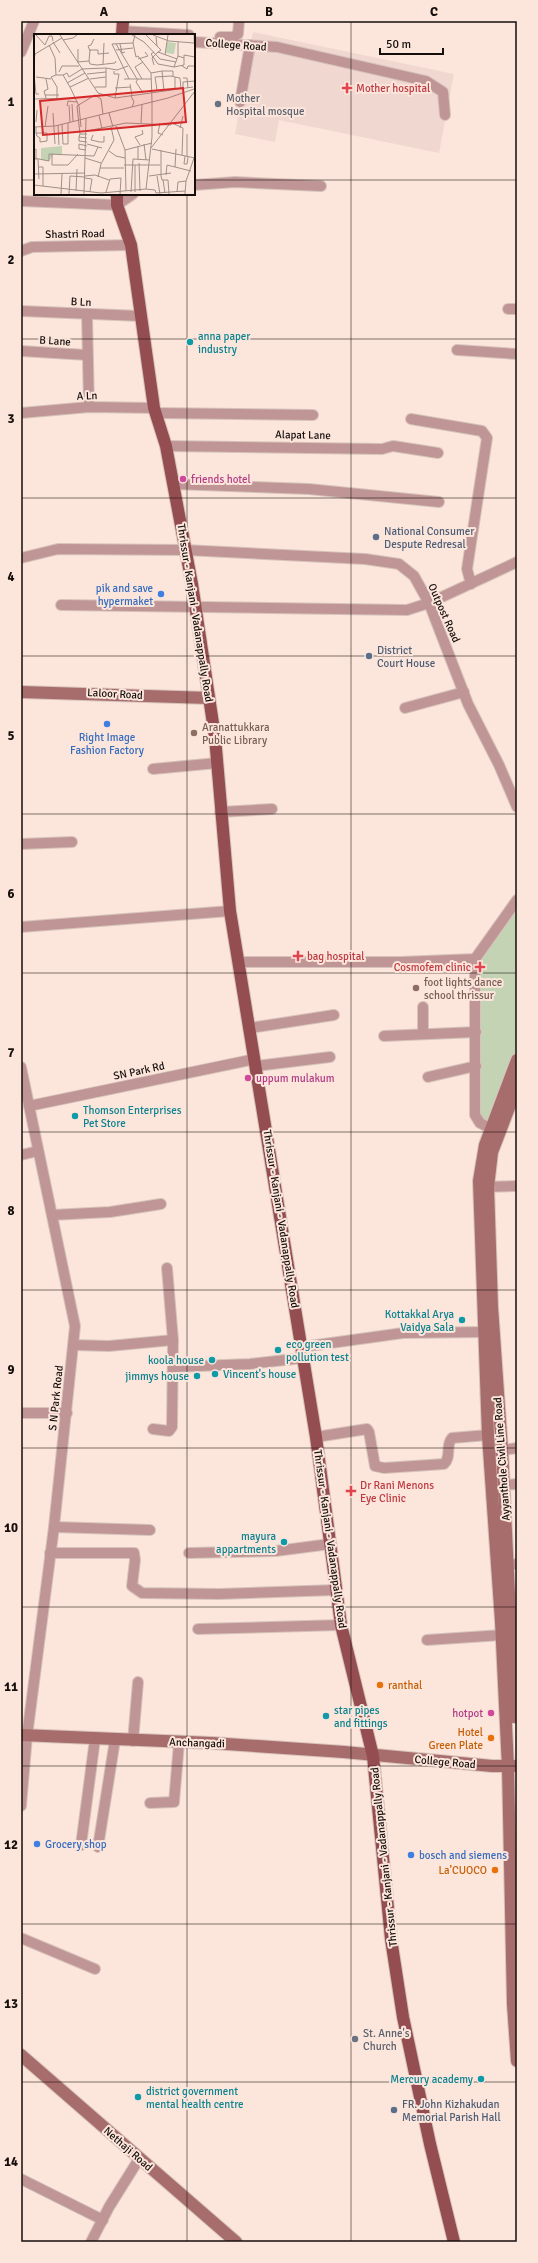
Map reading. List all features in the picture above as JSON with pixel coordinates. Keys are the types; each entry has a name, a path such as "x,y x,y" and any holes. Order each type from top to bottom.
{"main road":[{"name":"Thrissur - Kanjani - Vadanappally Road","path":"117,200 131,245 140,316 155,411 166,446 210,698 230,911 316,1437 341,1625 373,1756 391,1939 403,2017 430,2144 454,2242"},
{"name":"Laloor Road","path":"21,692 210,698"},
{"name":"Ayyanthole Civil Line Road","path":"517,1060 490,1128 483,1187 487,1299 504,1485 508,1568 502,1636 517,1836"},
{"name":"Ayyanthole Civil Line Road","path":"488,1151 517,1087"},
{"name":"Ayyanthole Civil Line Road","path":"487,1299 484,1332 488,1435 514,1618 513,1767"},
{"name":"Anchangadi","path":"24,1735 292,1748 373,1756"},
{"name":"College Road","path":"373,1756 513,1767"},
{"path":"513,1767 513,2004 517,2061"},
{"name":"Nethaji Road","path":"21,2055 236,2242"}],"street":[{"path":"21,52 34,21"},
{"path":"195,35 234,37 238,34 239,21"},
{"path":"123,29 178,34"},
{"name":"College Road","path":"195,42 278,47 426,81 443,92 446,115"},
{"path":"240,102 250,46"},
{"path":"195,185 235,182 321,186"},
{"path":"21,202 117,200 130,195"},
{"name":"Shastri Road","path":"21,251 32,247 131,245"},
{"name":"B Ln","path":"21,311 87,315 140,316"},
{"path":"87,315 89,407"},
{"path":"457,350 517,354"},
{"name":"B Lane","path":"21,351 87,355"},
{"name":"A Ln","path":"21,413 89,407 155,411 313,415"},
{"path":"411,419 482,431 487,438 467,569 471,584"},
{"name":"Alapat Lane","path":"166,446 382,449 393,446 438,453"},
{"path":"173,484 309,489 439,502"},
{"name":"Outpost Road","path":"21,558 58,549 185,550 365,559 399,564 414,576 429,603 476,720 499,765 517,807"},
{"path":"61,605 407,610 429,603 517,562"},
{"path":"405,708 464,692"},
{"path":"153,769 217,763"},
{"path":"220,812 272,809"},
{"path":"21,844 72,842"},
{"path":"490,1128 480,1123 476,1115 475,959 517,900"},
{"path":"21,927 230,911"},
{"path":"239,962 400,962 475,959"},
{"path":"423,1007 423,1034"},
{"path":"250,1028 334,1015"},
{"path":"384,1036 476,1032"},
{"name":"SN Park Rd","path":"29,1106 255,1063 330,1057"},
{"path":"428,1076 476,1066"},
{"name":"S N Park Road","path":"22,1072 75,1326 54,1527 24,1735"},
{"path":"21,1155 38,1151"},
{"path":"483,1187 517,1186"},
{"path":"52,1215 110,1212 161,1204"},
{"path":"153,1429 171,1430 173,1340 167,1268"},
{"path":"173,1367 250,1364 302,1352 403,1333 484,1332"},
{"path":"74,1345 105,1346 173,1340"},
{"path":"21,1413 67,1413"},
{"path":"316,1437 367,1429 369,1432 375,1466 384,1468 444,1464 448,1457 448,1444 452,1438 488,1435"},
{"path":"490,1452 517,1448"},
{"path":"504,1485 517,1484"},
{"path":"54,1527 150,1530"},
{"path":"189,1552 276,1551 330,1544"},
{"path":"50,1553 134,1553 135,1560 132,1586 142,1593 219,1594 336,1590"},
{"path":"198,1629 341,1625"},
{"path":"427,1640 502,1636"},
{"path":"133,1741 138,1682"},
{"path":"21,1806 24,1735"},
{"path":"81,1845 95,1739"},
{"path":"98,1847 114,1740"},
{"path":"150,1803 174,1802 179,1743"},
{"path":"21,1938 95,1968"},
{"path":"91,2242 139,2159"},
{"path":"21,2179 103,2220"}],"shaded area":[{"name":"Mother hospital","path":"253,32 454,74 439,153 279,120 275,142 235,134"}],"green space":[{"path":"517,900 517,1059 490,1127 478,1120 475,959"}],"place":[{"name":"Mother hospital","path":"347,88"},
{"name":"Mother Hospital mosque","path":"218,104"},
{"name":"anna paper industry","path":"190,342"},
{"name":"friends hotel","path":"183,479"},
{"name":"National Consumer Despute Redresal","path":"376,537"},
{"name":"pik and save hypermaket","path":"161,594"},
{"name":"District Court House","path":"369,656"},
{"name":"Right Image Fashion Factory","path":"107,724"},
{"name":"Aranattukkara Public Library","path":"194,733"},
{"name":"bag hospital","path":"298,956"},
{"name":"Cosmofem clinic","path":"480,967"},
{"name":"foot lights dance school thrissur","path":"416,988"},
{"name":"uppum mulakum","path":"248,1078"},
{"name":"Thomson Enterprises Pet Store","path":"75,1116"},
{"name":"Kottakkal Arya Vaidya Sala","path":"462,1320"},
{"name":"eco green pollution test","path":"278,1350"},
{"name":"koola house","path":"212,1360"},
{"name":"Vincent's house","path":"215,1374"},
{"name":"jimmys house","path":"197,1376"},
{"name":"Dr Rani Menons Eye Clinic","path":"351,1491"},
{"name":"mayura appartments","path":"284,1542"},
{"name":"ranthal","path":"380,1685"},
{"name":"hotpot","path":"491,1713"},
{"name":"star pipes and fittings","path":"326,1716"},
{"name":"Hotel Green Plate","path":"491,1738"},
{"name":"Grocery shop","path":"37,1844"},
{"name":"bosch and siemens","path":"411,1855"},
{"name":"La’CUOCO","path":"495,1870"},
{"name":"St. Anne's Church","path":"355,2039"},
{"name":"Mercury academy","path":"481,2079"},
{"name":"district government mental health centre","path":"138,2097"},
{"name":"FR. John Kizhakudan Memorial Parish Hall","path":"394,2110"}]}
